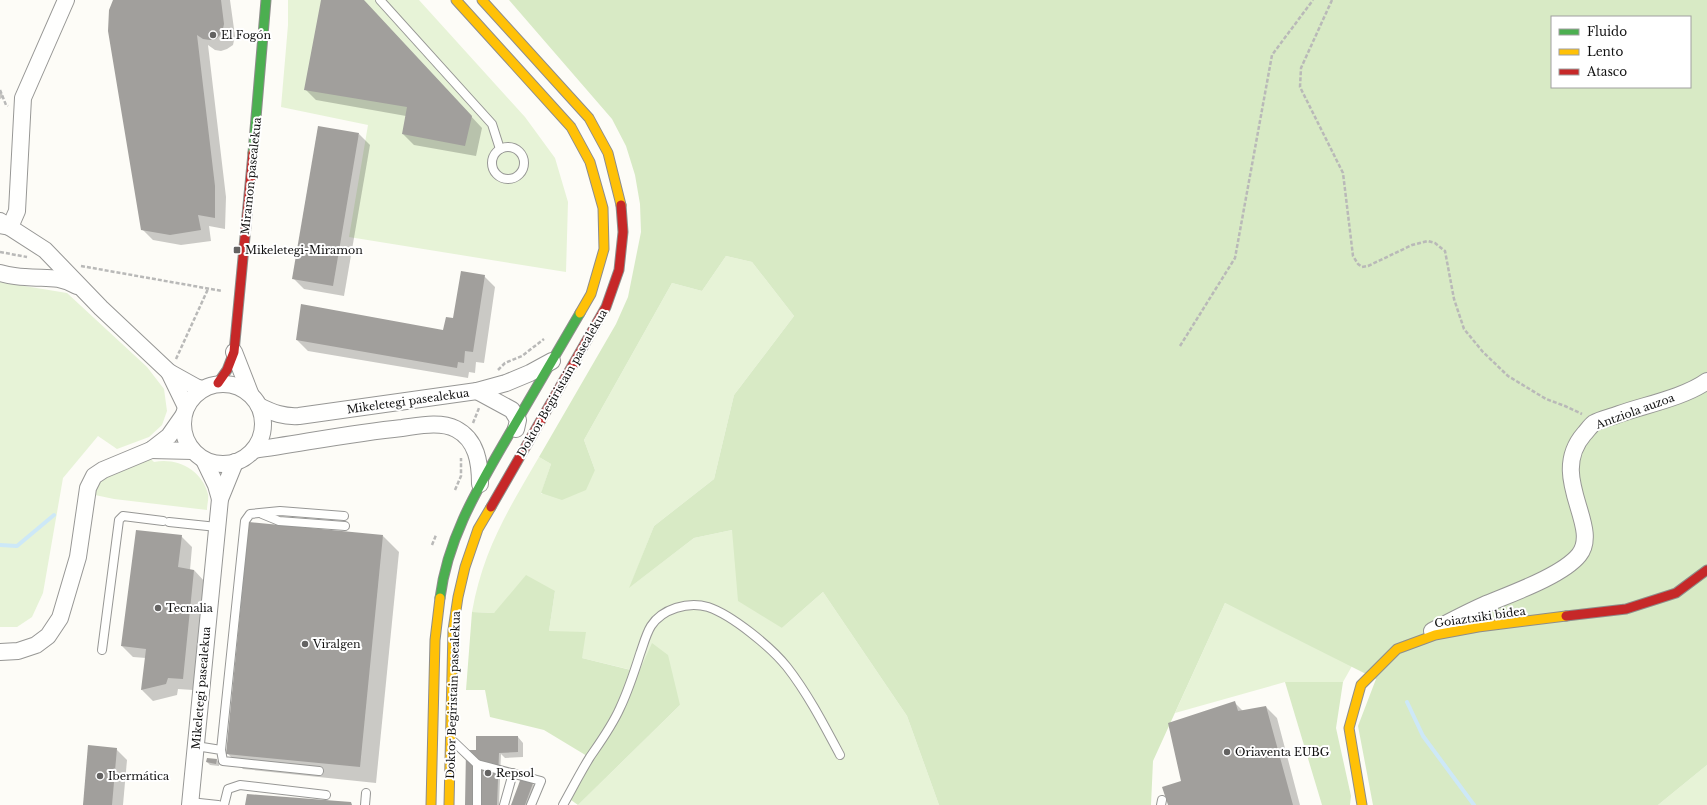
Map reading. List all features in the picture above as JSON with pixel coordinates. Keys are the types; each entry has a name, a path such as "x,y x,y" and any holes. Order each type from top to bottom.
{"main road":[{"name":"Miramon pasealekua","path":"218,383 227,370 234,352 261,74 266,0"},
{"name":"Doktor Begiristain pasealekua","path":"456,0 571,127 590,162 603,208 604,248 591,294 518,420"},
{"name":"Doktor Begiristain pasealekua","path":"448,805 453,630 458,597 465,567 478,529 606,307 619,270 623,232 621,199 608,153 589,118 482,0"},
{"path":"431,805 435,640 443,576 454,540 471,500 518,420"},
{"name":"Goiaztxiki bidea","path":"1362,805 1349,728 1360,685 1397,649 1435,635 1478,628 1626,610 1676,593 1707,570"}],"street":[{"path":"66,0 23,98 18,211 3,224 45,250 80,287 171,368 196,387 202,389"},
{"path":"0,273 24,277 57,277 67,280 80,287"},
{"name":"Miramon pasealekua","path":"234,352 255,400"},
{"name":"Mikeletegi pasealekua","path":"255,400 274,414 288,417 479,398 553,360"},
{"path":"0,652 18,651 36,645 48,636 60,618 78,557 88,488 94,476 103,470 151,450 169,436 185,412 193,397 202,389 218,383 235,385 255,400 263,417 263,428 260,440 254,450 246,457 235,462 225,464 214,463 199,455 186,441 183,429 185,412 171,368"},
{"name":"Antziola auzoa","path":"1397,649 1471,611 1546,578 1568,566 1580,554 1585,541 1583,524 1571,484 1570,467 1574,450 1582,436 1594,423 1684,393 1707,381"},
{"name":"Doktor Begiristain pasealekua","path":"479,398 512,410 518,420 514,446 501,474 496,498"},
{"path":"254,450 381,430 428,425 443,426 456,430 472,443 477,453 480,467 480,484"},
{"path":"151,450 199,455"},
{"name":"Mikeletegi pasealekua","path":"199,455 216,485 220,499"},
{"name":"Mikeletegi pasealekua","path":"190,803 220,499 235,462"}],"lane":[{"path":"380,0 492,124 500,149"},
{"path":"319,771 223,761 221,750 246,521 250,514 262,514 280,510 344,516"},
{"path":"262,514 279,521 345,526"},
{"path":"102,650 119,520 122,516 217,527"},
{"path":"563,805 589,758 608,731 619,710 650,626 666,612 678,607 693,605 707,607 722,614 750,632 771,649 787,667 816,709 840,755"},
{"path":"450,738 477,764 541,782 531,805"},
{"path":"196,746 221,750"},
{"path":"477,764 477,805"},
{"path":"504,805 513,773"},
{"path":"224,805 228,789 240,784 326,794"},
{"path":"365,805 366,793"},
{"path":"190,803 218,805"}],"path":[{"path":"1180,346 1235,258 1272,55 1313,0"},
{"path":"1332,0 1301,68 1300,87 1343,173 1354,256 1358,264 1362,267 1368,266 1412,244 1428,241 1435,243 1445,252 1454,299 1464,329 1483,352 1508,376 1546,399 1579,412 1594,423"},
{"path":"0,90 4,96"},
{"path":"0,252 28,257"},
{"path":"80,266 226,292"},
{"path":"171,368 208,288"},
{"path":"497,371 505,363 522,356 544,339 548,332"},
{"path":"473,425 479,398"}],"green space":[{"path":"288,0 419,0 525,117 555,158 568,202 566,272 349,237 368,125 281,107 288,25"},
{"path":"509,0 1707,0 1707,765 1658,805 1373,805 1358,726 1376,679 1225,603 1153,761 1151,805 939,805 907,716 823,592 782,628 738,601 732,530 694,538 629,588 654,526 714,479 734,395 794,316 752,262 726,256 702,291 672,283 584,440 595,470 586,490 562,500 541,493 551,464 539,457 616,324 628,297 641,232 640,204 635,175 626,146 612,119"},
{"path":"726,256 752,262 794,316 734,395 714,479 654,526 630,587 694,538 732,530 782,628 823,592 907,716 939,805 578,805 680,705 640,672 582,658 549,631 555,591 494,613 472,612 483,569 498,531 539,457 551,464 541,494 595,470 584,440 672,283 702,291"},
{"path":"0,282 67,293 147,367 164,389 167,411 162,425 149,437 117,449 98,436 63,478 43,593 32,617 17,627 0,627"},
{"path":"151,459 154,462 163,461 180,464 194,472 200,478 208,494 207,510 114,499 95,495 97,485 105,477"},
{"path":"526,575 555,591 549,631 586,632 582,658 639,672 652,643 668,655 680,705 578,805 571,800 592,759 544,730 490,717 485,690 466,690 472,612 494,613"},
{"path":"1225,603 1352,666 1343,682 1285,682 1175,713"},
{"path":"1285,682 1343,682 1336,728 1351,796 1350,805 1322,805"},
{"path":"1707,765 1707,805 1658,805"}],"building":[{"path":"113,0 221,0 224,24 222,33 216,39 210,40 203,39 197,35 215,186 215,218 198,215 201,230 170,235 141,230 108,31 109,10"},
{"path":"321,0 364,0 472,116 465,146 402,134 407,107 304,90"},
{"path":"318,126 359,133 333,286 292,279"},
{"path":"461,271 485,275 473,352 465,351 464,363 458,362 457,368 296,340 301,304 443,330 446,317 453,318"},
{"name":"Viralgen","path":"249,522 383,535 360,767 226,754"},
{"name":"Tecnalia","path":"136,530 182,535 178,567 194,570 183,679 168,678 166,684 141,690 146,649 121,646"},
{"name":"Oriaventa EUBG","path":"1235,701 1238,711 1266,706 1293,805 1168,805 1162,787 1181,781 1168,723"},
{"path":"476,736 518,736 518,752 499,753 497,805 465,805 466,750 476,750"},
{"name":"Ibermática","path":"88,745 117,748 112,805 83,805"},
{"path":"207,758 217,759 216,764 206,762"},
{"path":"521,778 533,783 525,805 511,805"},
{"path":"247,794 351,802 352,805 245,805"}],"waterway":[{"path":"0,545 17,546 54,515"},
{"path":"1407,702 1423,736 1474,805"}],"traffic: fast":[{"path":"253,153 266,0"},
{"path":"440,598 450,553 467,511 488,471 580,313"}],"traffic: slow":[{"path":"456,0 571,127 590,162 603,208 604,249 591,294 580,313"},
{"path":"482,0 589,118 608,153 621,205"},
{"path":"449,805 453,630 458,597 465,567 478,529 491,507"},
{"path":"431,805 435,640 440,598"},
{"path":"1362,805 1349,728 1361,685 1397,649 1435,635 1478,627 1566,616"}],"traffic: jam":[{"path":"218,383 227,370 234,352 253,153"},
{"path":"491,507 606,307 619,270 623,232 621,205"},
{"path":"1566,616 1626,609 1676,593 1707,570"}],"place":[{"name":"El Fogón","path":"213,35"},
{"name":"Mikeletegi-Miramon","path":"237,250"},
{"name":"Tecnalia","path":"158,608"},
{"name":"Viralgen","path":"305,644"},
{"name":"Oriaventa EUBG","path":"1227,752"},
{"name":"Repsol","path":"488,773"},
{"name":"Ibermática","path":"100,776"}]}
